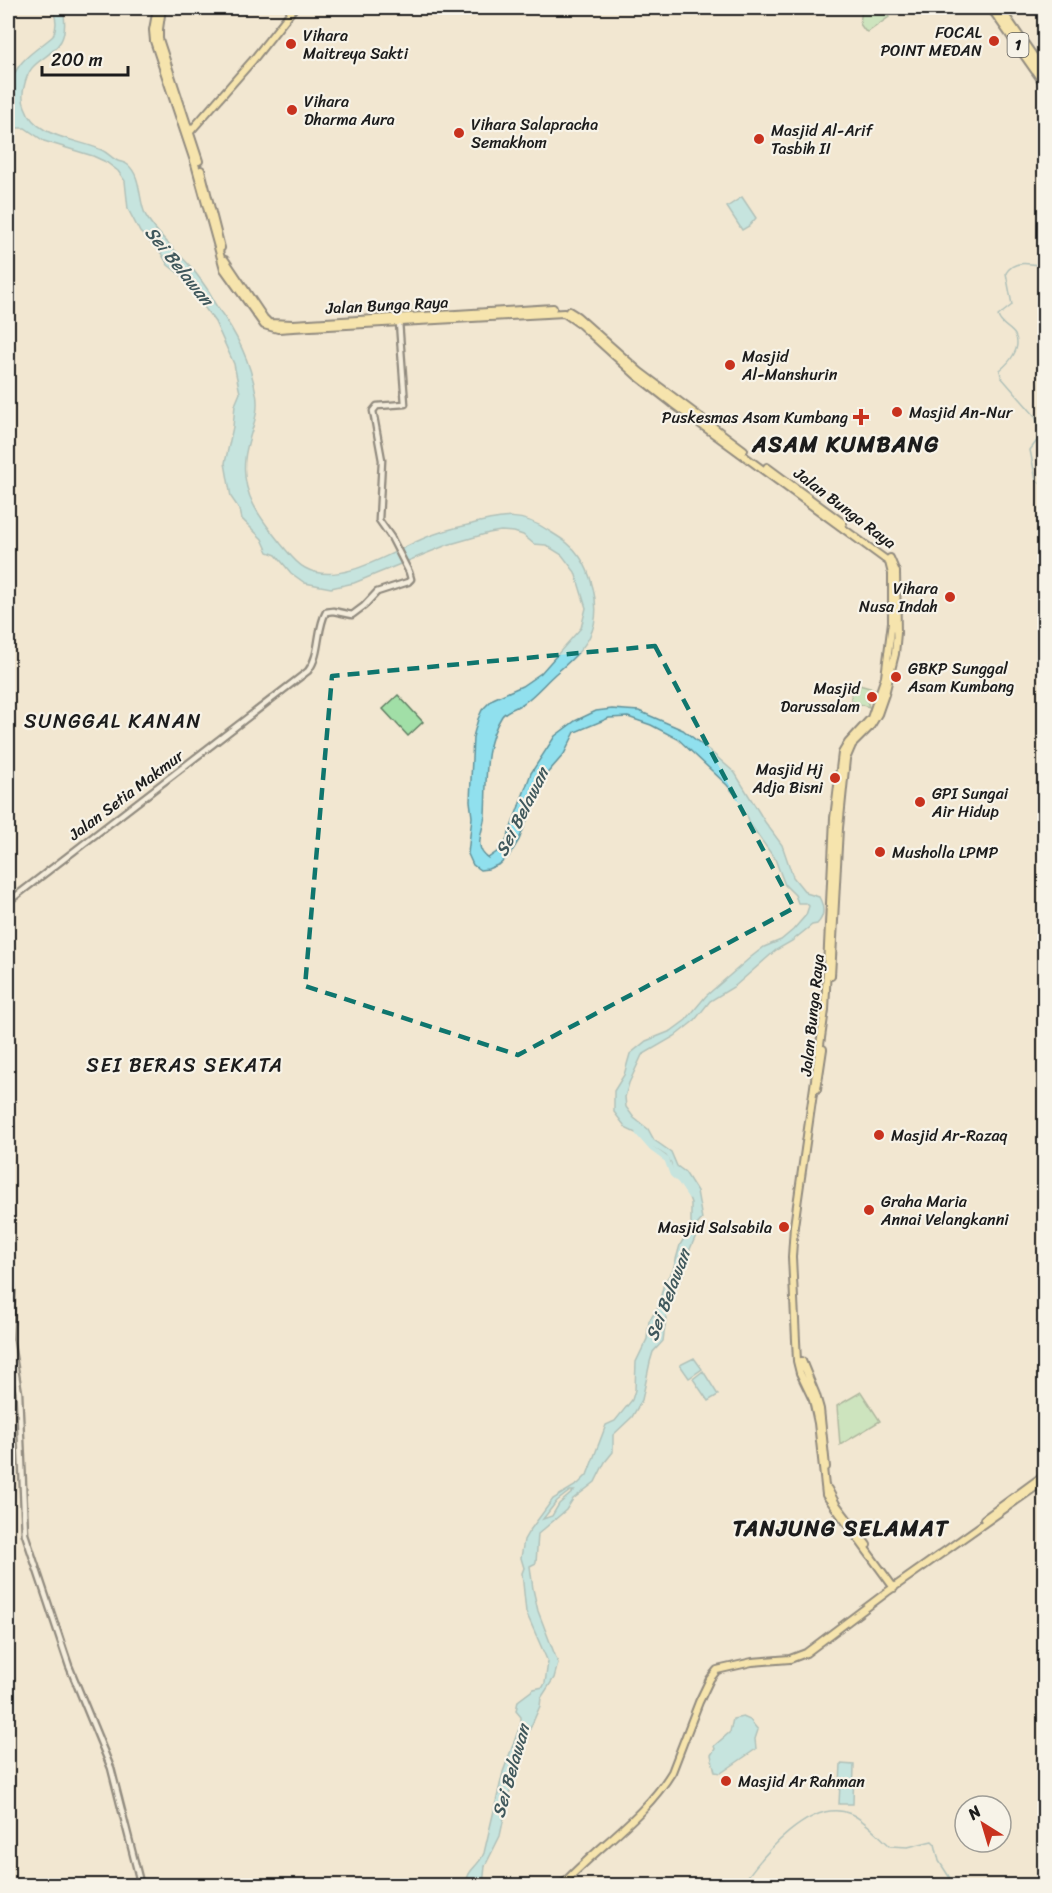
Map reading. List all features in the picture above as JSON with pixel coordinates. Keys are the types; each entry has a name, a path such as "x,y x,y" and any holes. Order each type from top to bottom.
{"highway":[{"name":"1","path":"992,8 1042,73"},
{"name":"1","path":"999,8 1042,73 1044,82"}],"main road":[{"path":"157,8 153,30 154,41 189,133"},
{"path":"162,8 159,39 189,133"},
{"path":"189,133 253,60 294,8"},
{"name":"Jalan Bunga Raya","path":"189,133 224,269 260,321 268,327 293,328 565,309 577,316 614,353 891,560 896,572 897,633 891,670 880,702 868,726 852,745 846,759 839,828 828,1008 796,1242 801,1359 804,1371 816,1395 826,1495 893,1587"},
{"name":"Jalan Setia Makmur","path":"8,902 308,671 314,658 326,612 354,614 377,592 408,582 403,562 379,520 382,460 373,411 377,406 405,404 399,320"},
{"path":"8,1216 12,1291 10,1339 20,1409 25,1534 69,1666 111,1768 141,1886"},
{"path":"561,1886 633,1818 672,1772 699,1702 714,1673 720,1668 795,1658 806,1653 1044,1475"},
{"path":"893,1587 1044,1481"}],"highlighted area":[{"path":"655,646 794,908 518,1055 305,986 332,676"}],"green space":[{"path":"864,8 871,13 883,8 889,17 868,32 865,31 860,24"},
{"path":"852,683 877,690 868,691 866,697 869,707 851,700"},
{"path":"398,695 423,722 408,736 383,709"},
{"path":"861,1392 880,1421 840,1445 837,1406"}],"water":[{"name":"Sei Belawan","path":"52,8 63,8 65,25 63,37 51,53 30,70 23,93 25,107 37,125 46,131 89,145 128,165 136,176 146,216 209,291 230,326 250,370 256,393 257,410 245,459 249,494 259,515 295,560 301,566 318,573 348,571 379,560 439,532 512,517 539,525 566,542 585,564 596,603 594,627 589,637 575,656 533,696 504,714 496,727 487,763 485,814 480,838 483,854 488,858 505,844 531,773 555,736 575,721 596,711 612,709 639,711 683,730 735,773 782,845 793,877 806,893 819,897 822,904 823,911 817,924 812,925 776,950 735,986 710,1001 695,1020 675,1036 642,1055 629,1083 625,1097 626,1107 634,1118 648,1129 654,1140 671,1152 677,1166 685,1172 697,1191 702,1219 697,1225 697,1233 687,1256 683,1274 667,1309 663,1341 653,1352 642,1400 632,1417 613,1435 613,1452 595,1482 573,1499 566,1510 538,1534 536,1563 530,1566 533,1589 538,1611 558,1663 554,1678 541,1698 540,1706 522,1747 521,1760 509,1794 500,1836 485,1866 483,1885 466,1885 468,1875 484,1853 503,1772 521,1723 521,1717 516,1711 518,1701 534,1689 543,1687 548,1662 526,1612 522,1573 524,1568 521,1558 524,1540 553,1499 578,1484 587,1475 606,1425 615,1421 632,1400 635,1390 636,1362 647,1339 649,1321 658,1308 664,1283 673,1270 680,1245 691,1226 691,1203 686,1189 679,1178 672,1173 671,1163 666,1156 650,1146 640,1135 627,1129 614,1112 614,1091 624,1075 630,1054 646,1041 671,1031 686,1020 706,996 751,957 764,947 781,940 793,930 806,915 809,906 806,903 798,903 795,895 785,885 775,859 750,824 744,805 727,785 678,739 651,725 628,717 609,718 575,732 564,754 544,777 519,840 509,856 500,864 488,869 480,870 473,865 468,854 472,817 470,801 473,737 478,719 482,710 493,699 522,686 541,673 581,628 586,608 575,572 562,555 546,545 534,544 523,535 514,532 501,531 447,545 354,583 331,588 305,583 291,573 276,555 268,552 262,539 242,519 240,510 231,497 225,463 235,405 240,393 234,364 215,322 182,276 168,265 161,253 140,232 128,209 125,181 118,171 93,156 44,141 25,128 14,128 10,120 8,110 11,86 17,68 53,36 56,25","holes":["570,1491 574,1491 559,1504 552,1516 543,1519 557,1501"]},
{"path":"742,197 756,218 742,230 727,207"},
{"path":"694,1358 702,1369 689,1378 680,1365"},
{"path":"703,1371 718,1395 708,1401 693,1379"},
{"path":"743,1717 750,1720 758,1730 755,1739 756,1749 721,1773 715,1772 711,1755 715,1749 714,1746 730,1732 733,1719"},
{"path":"841,1764 854,1765 853,1804 839,1804"}],"waterway":[{"path":"1040,429 1035,416 1001,377 1000,370 1014,355 1017,340 1013,332 1001,322 998,316 1012,305 1006,273 1009,269 1018,264 1044,266"},
{"path":"1039,438 1030,450 1036,480 1044,486"},
{"name":"Sei Belawan","path":"738,795 750,815"},
{"name":"Sei Belawan","path":"638,1133 652,1149 667,1160 672,1174 690,1196"},
{"path":"741,1886 761,1860 788,1832 804,1821 820,1814 836,1811 856,1817 872,1828 890,1846 908,1847 932,1841 935,1844 939,1861 955,1886"}],"place":[{"name":"FOCAL POINT MEDAN","path":"994,41"},
{"name":"Vihara Maitreya Sakti","path":"291,44"},
{"name":"Vihara Dharma Aura","path":"292,110"},
{"name":"Vihara Salapracha Semakhom","path":"459,133"},
{"name":"Masjid Al-Arif Tasbih II","path":"759,139"},
{"name":"Masjid Al-Manshurin","path":"730,365"},
{"name":"Masjid An-Nur","path":"897,412"},
{"name":"Puskesmas Asam Kumbang","path":"861,417"},
{"name":"Vihara Nusa Indah","path":"950,597"},
{"name":"GBKP Sunggal Asam Kumbang","path":"896,677"},
{"name":"Masjid Darussalam","path":"872,697"},
{"name":"Masjid Hj Adja Bisni","path":"835,778"},
{"name":"GPI Sungai Air Hidup","path":"920,802"},
{"name":"Musholla LPMP","path":"880,852"},
{"name":"Masjid Ar-Razaq","path":"879,1135"},
{"name":"Graha Maria Annai Velangkanni","path":"869,1210"},
{"name":"Masjid Salsabila","path":"784,1227"},
{"name":"Masjid Ar Rahman","path":"726,1781"}],"district":[{"name":"ASAM KUMBANG","path":"846,444"},
{"name":"SUNGGAL KANAN","path":"113,721"},
{"name":"SEI BERAS SEKATA","path":"185,1065"},
{"name":"TANJUNG SELAMAT","path":"841,1528"}]}
